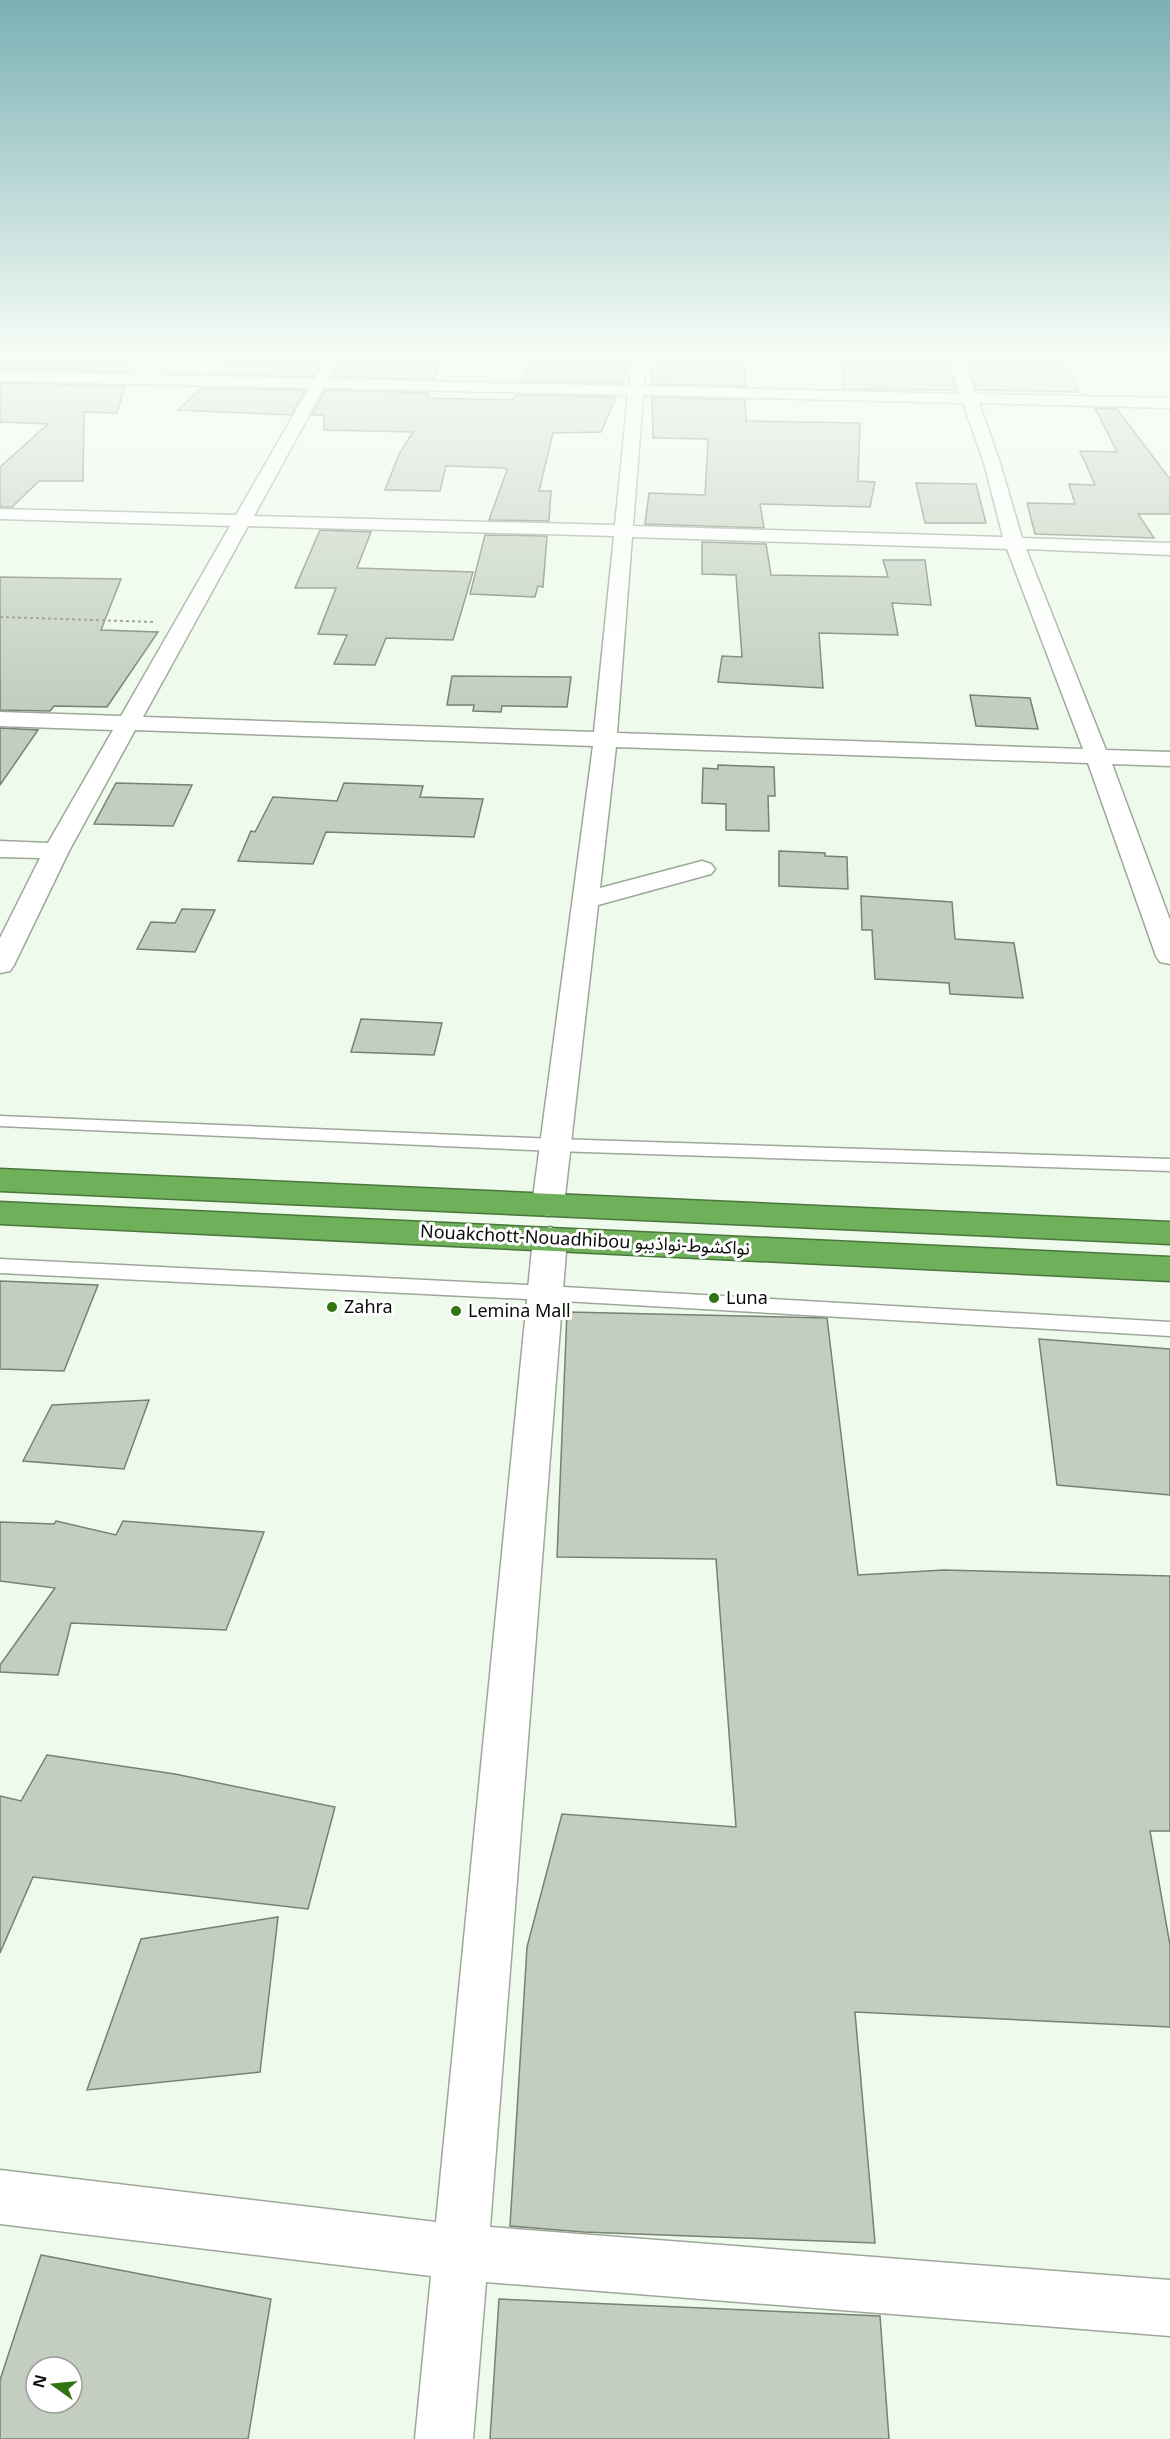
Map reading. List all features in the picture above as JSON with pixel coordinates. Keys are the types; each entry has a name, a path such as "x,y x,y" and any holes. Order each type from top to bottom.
{"highway":[{"name":"Nouakchott-Nouadhibou نواكشوط-نواذيبو","path":"0,1180 1170,1269"},
{"name":"Nouakchott-Nouadhibou نواكشوط-نواذيبو","path":"0,1213 1170,1233"}],"street":[{"path":"0,965 56,851 269,473"},
{"path":"444,2439 546,1293 555,1144 605,739 629,473"},
{"path":"995,473 1014,542 1049,641 1097,756 1170,956"},
{"path":"0,514 1014,542 1091,548 1170,549"},
{"path":"0,719 1170,759"},
{"path":"0,849 56,851"},
{"path":"585,900 702,869"},
{"path":"0,2197 460,2252 1170,2308"}],"lane":[{"path":"0,1121 555,1144 1170,1165"},
{"path":"0,1266 546,1293 1170,1329"}],"path":[{"path":"0,617 185,623"}],"building":[{"path":"0,473 83,473 83,481 39,481 12,507 0,507"},
{"path":"392,473 444,473 440,491 385,490"},
{"path":"506,473 543,473 539,491 551,491 549,521 489,520"},
{"path":"706,473 858,473 858,481 875,482 870,507 760,504 764,528 645,524 649,493 705,495"},
{"path":"1090,473 1165,473 1170,479 1170,514 1138,514 1154,538 1035,534 1027,503 1075,504 1069,484 1095,485"},
{"path":"916,483 976,484 986,523 925,523"},
{"path":"320,530 371,532 357,568 473,572 453,640 386,638 375,665 334,664 347,635 318,634 336,588 295,588"},
{"path":"485,535 547,536 543,587 538,586 535,597 470,594"},
{"path":"702,542 766,544 771,575 888,577 883,560 925,560 931,605 892,603 898,635 819,633 823,688 718,682 722,656 742,657 736,575 702,574"},
{"path":"0,577 121,579 101,630 158,632 107,707 54,706 50,711 0,710"},
{"path":"452,676 571,677 567,707 502,706 501,712 473,711 474,705 447,705"},
{"path":"970,695 1030,698 1038,729 976,726"},
{"path":"0,728 38,730 0,785"},
{"path":"718,765 774,767 775,796 768,796 769,831 726,830 726,804 702,803 703,768 718,769"},
{"path":"116,783 192,785 173,826 94,824"},
{"path":"344,783 423,786 420,797 483,799 474,837 326,832 313,864 238,861 251,831 255,832 273,797 337,801"},
{"path":"779,851 825,853 825,856 847,857 848,889 779,886"},
{"path":"861,896 952,902 955,939 1014,943 1023,998 950,994 949,983 875,979 872,930 862,930"},
{"path":"182,909 215,910 195,952 137,949 151,922 175,923"},
{"path":"361,1019 442,1023 434,1055 351,1052"},
{"path":"0,1281 98,1285 64,1371 0,1369"},
{"path":"567,1312 827,1318 858,1575 944,1570 1170,1576 1170,1831 1150,1831 1170,1945 1170,2027 855,2012 875,2243 583,2232 510,2226 527,1947 562,1814 736,1827 716,1559 557,1557"},
{"path":"1039,1339 1170,1349 1170,1495 1057,1485"},
{"path":"149,1400 124,1469 23,1461 52,1405"},
{"path":"56,1521 116,1535 123,1521 264,1532 226,1630 71,1623 58,1675 0,1672 0,1665 55,1588 0,1581 0,1522 54,1524"},
{"path":"47,1755 175,1774 335,1807 308,1909 33,1877 0,1953 0,1796 21,1801"},
{"path":"278,1917 260,2072 87,2090 141,1939"},
{"path":"41,2255 271,2299 248,2439 0,2439 0,2380"},
{"path":"499,2299 880,2316 889,2439 490,2439"}],"place":[{"name":"Luna","path":"714,1298"},
{"name":"Zahra","path":"332,1307"},
{"name":"Lemina Mall","path":"456,1311"}]}
